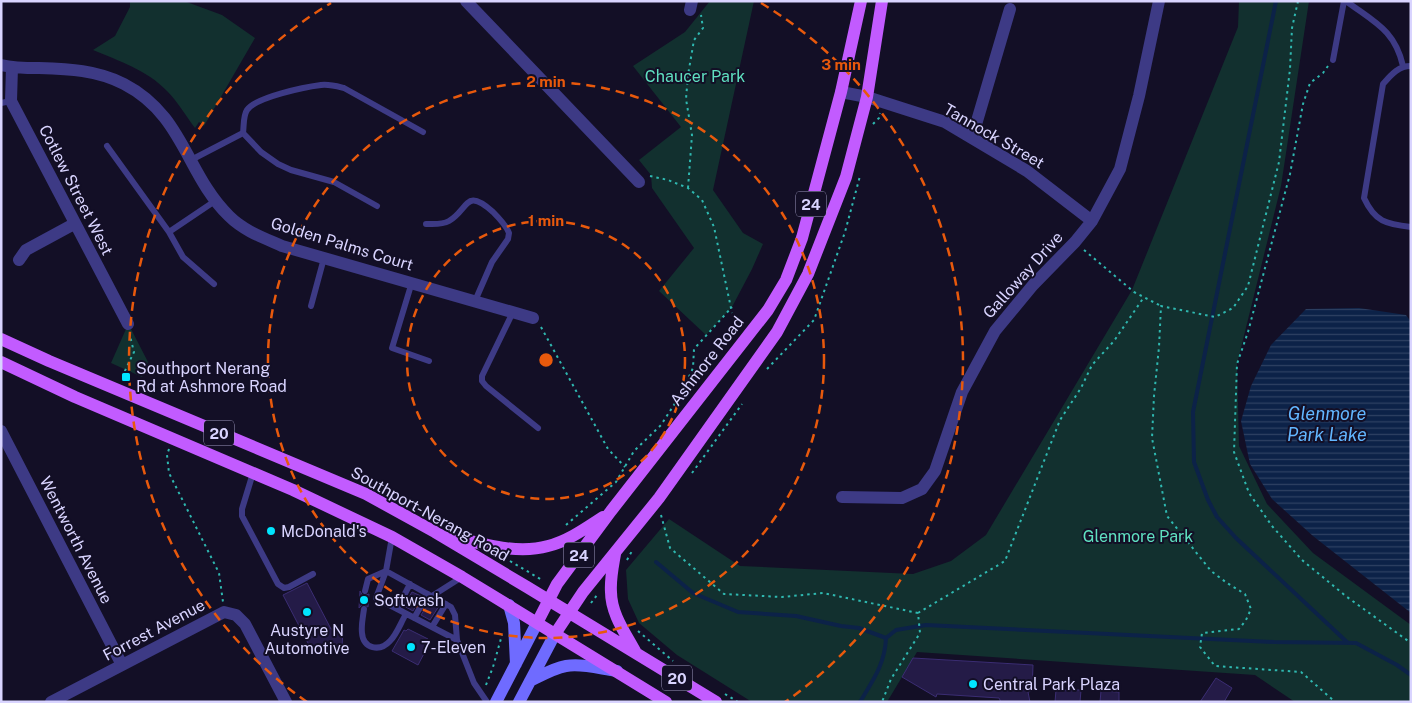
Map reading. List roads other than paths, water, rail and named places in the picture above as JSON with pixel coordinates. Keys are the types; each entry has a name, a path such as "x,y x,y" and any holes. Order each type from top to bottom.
{"main road":[{"name":"Ashmore Road","path":"496,702 556,584 768,310 786,280 802,238 841,92 861,1"},
{"name":"24","path":"556,634 569,612 659,498 777,332 808,274 846,177 867,97 882,1"},
{"name":"Southport-Nerang Road","path":"1,339 366,494 435,532 548,599 637,655 719,697"},
{"name":"20","path":"1,362 75,397 310,497 422,552 666,702"},
{"path":"435,532 490,546 522,549 537,548 549,546 575,534 611,511"},
{"path":"616,551 611,582 612,601 616,616 637,655"},
{"path":"509,605 514,628 516,664"},
{"path":"519,702 556,634"},
{"path":"530,681 553,670 567,666 581,666 617,672"}],"street":[{"path":"466,1 639,182"},
{"name":"Galloway Drive","path":"842,498 902,498 922,489 936,471 962,392 994,331 1033,285 1092,222 1120,168 1138,96 1158,1"},
{"path":"972,138 1010,10"},
{"name":"Cotlew Street West","path":"7,66 6,102 128,324"},
{"name":"Golden Palms Court","path":"7,66 85,71 125,84 145,97 168,120 215,201 231,218 256,235 282,246 533,318"},
{"name":"Tannock Street","path":"841,92 867,97 945,122 1027,171 1092,222"},
{"path":"19,260 26,250 74,224"},
{"name":"Wentworth Avenue","path":"1,431 122,665"},
{"name":"Forrest Avenue","path":"51,702 224,612 236,615 245,624 286,702"}],"lane":[{"path":"1333,60 1345,1 1388,33 1400,51 1403,66"},
{"path":"1411,66 1403,66 1383,84 1364,198 1370,212 1388,224 1411,227"},
{"path":"377,206 334,182 291,170 278,164 261,152 243,133 245,115 248,109 257,102 322,85 333,85 344,88 423,132"},
{"path":"191,160 243,133"},
{"path":"107,146 169,232 183,257 214,284"},
{"path":"169,232 215,201"},
{"path":"426,224 448,222 466,203 477,201 483,203 508,228 510,233 508,239 492,262 475,300"},
{"path":"311,306 324,258"},
{"path":"412,282 392,348 429,361"},
{"path":"513,312 482,376 482,381 538,428"},
{"path":"252,473 242,508 242,516 278,584 284,588 289,587 313,574"},
{"path":"392,537 386,571 376,598 457,640"},
{"path":"386,571 451,607 455,615 457,640 474,683 487,702"},
{"path":"365,591 368,579 386,571"},
{"path":"414,618 430,595 462,577"},
{"path":"397,609 410,584"},
{"path":"432,627 446,604"},
{"path":"364,609 361,634 363,639 372,648 378,649 392,639 406,614"}],"water":[{"name":"Glenmore Park Lake","path":"1359,308 1406,315 1411,322 1411,613 1313,536 1272,499 1250,464 1241,421 1251,386 1271,345 1306,309"}],"waterway":[{"path":"1276,1 1193,412 1194,462 1208,500 1217,517 1236,538 1348,643"},
{"path":"656,562 693,593 738,612 796,616 859,628 886,638"},
{"path":"860,702 881,664 886,638 896,630 926,625 1274,642 1356,643 1397,665 1411,675"}],"place":[{"name":"Southport Nerang Rd at Ashmore Road","path":"126,377"},
{"name":"McDonald's","path":"271,531"},
{"name":"Softwash","path":"364,600"},
{"name":"Austyre N Automotive","path":"307,612"},
{"name":"7-Eleven","path":"411,647"},
{"name":"Central Park Plaza","path":"973,684"}],"park label":[{"name":"Chaucer Park","path":"695,76"},
{"name":"Glenmore Park","path":"1138,536"}]}
